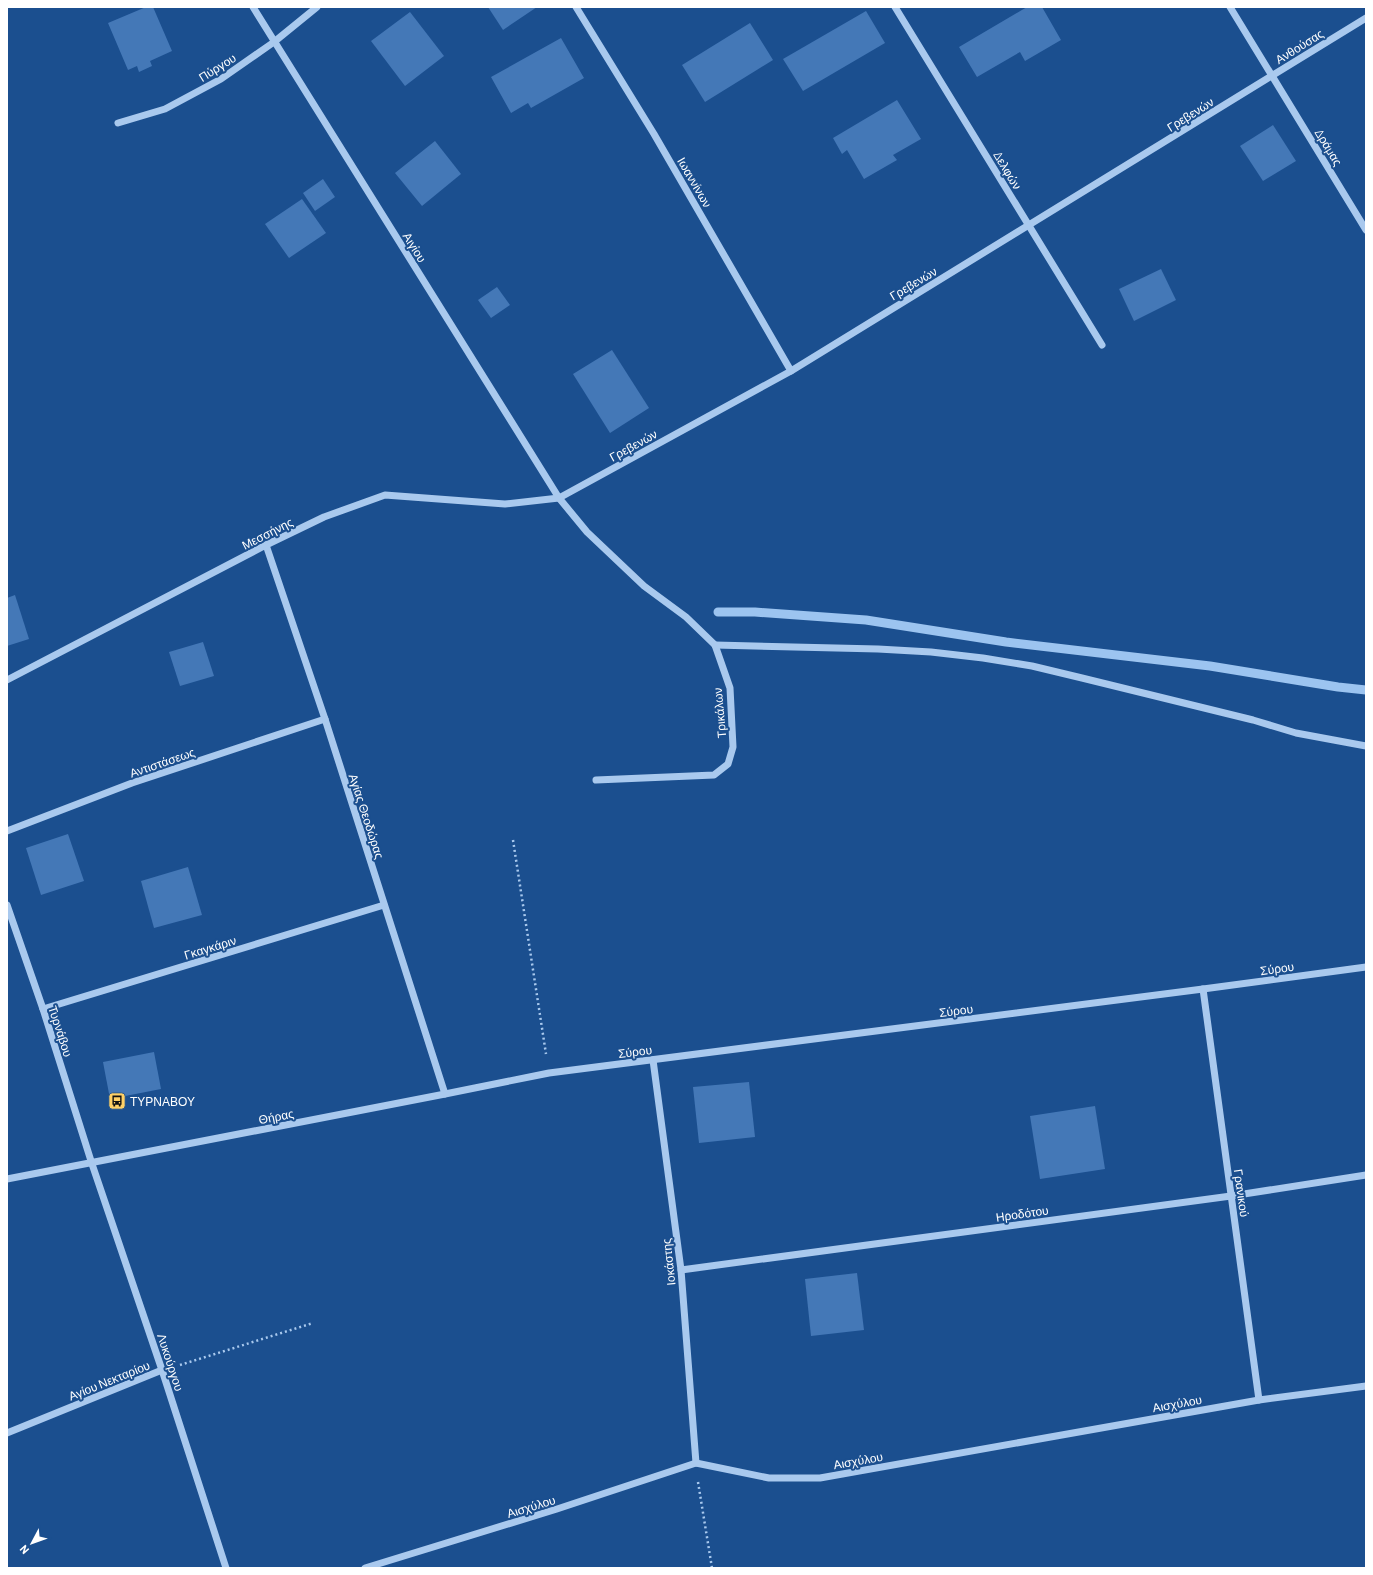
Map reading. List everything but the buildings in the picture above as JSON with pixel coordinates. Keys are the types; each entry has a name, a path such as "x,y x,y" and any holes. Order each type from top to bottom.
{"street":[{"name":"Αιγίου","path":"252,7 559,498"},
{"name":"Πύργου","path":"118,123 165,109 221,79 274,42 317,7"},
{"name":"Ιωαννίνων","path":"576,7 654,134 791,371"},
{"name":"Δελφών","path":"895,7 1102,345"},
{"name":"Ανθούσας","path":"1230,7 1272,76 1366,18"},
{"name":"Γρεβενών","path":"559,498 791,371 1272,76"},
{"name":"Δράμας","path":"1272,76 1366,230"},
{"name":"Μεσσήνης","path":"7,680 266,545 324,517 385,495 505,504 559,498"},
{"name":"Τρικάλων","path":"559,498 587,532 644,586 686,617 715,645 730,688 733,747 728,764 714,774 596,780"},
{"name":"Αγίας Θεοδώρας","path":"266,545 325,719 445,1094"},
{"path":"715,645 878,649 931,652 983,658 1032,666 1253,720 1296,732 1366,746"},
{"name":"Αντιστάσεως","path":"7,831 132,783 325,719"},
{"name":"Τυρνάβου","path":"7,905 43,1009 92,1164"},
{"name":"Γκαγκάριν","path":"43,1009 384,905"},
{"name":"Σύρου","path":"549,1073 1366,967"},
{"name":"Γρανικού","path":"1203,989 1259,1400"},
{"name":"Ιοκάστης","path":"653,1060 681,1270 696,1464"},
{"name":"Θήρας","path":"7,1179 92,1164 549,1073"},
{"name":"Λυκούργου","path":"92,1164 162,1370 226,1568"},
{"name":"Ηροδότου","path":"681,1270 1231,1196 1366,1175"},
{"name":"Αγίου Νεκταρίου","path":"7,1433 162,1370"},
{"name":"Αισχύλου","path":"365,1568 557,1509 696,1464 769,1478 820,1478 1259,1400 1366,1386"}],"path":[{"path":"512,840 549,1073"},
{"name":"Αγίου Νεκταρίου","path":"162,1370 314,1323"},
{"path":"696,1464 712,1568"}],"waterway":[{"path":"718,612 755,612 866,620 1006,642 1210,666 1338,687 1366,690"}],"place":[{"name":"ΤΥΡΝΑΒΟΥ","path":"117,1101"}]}
